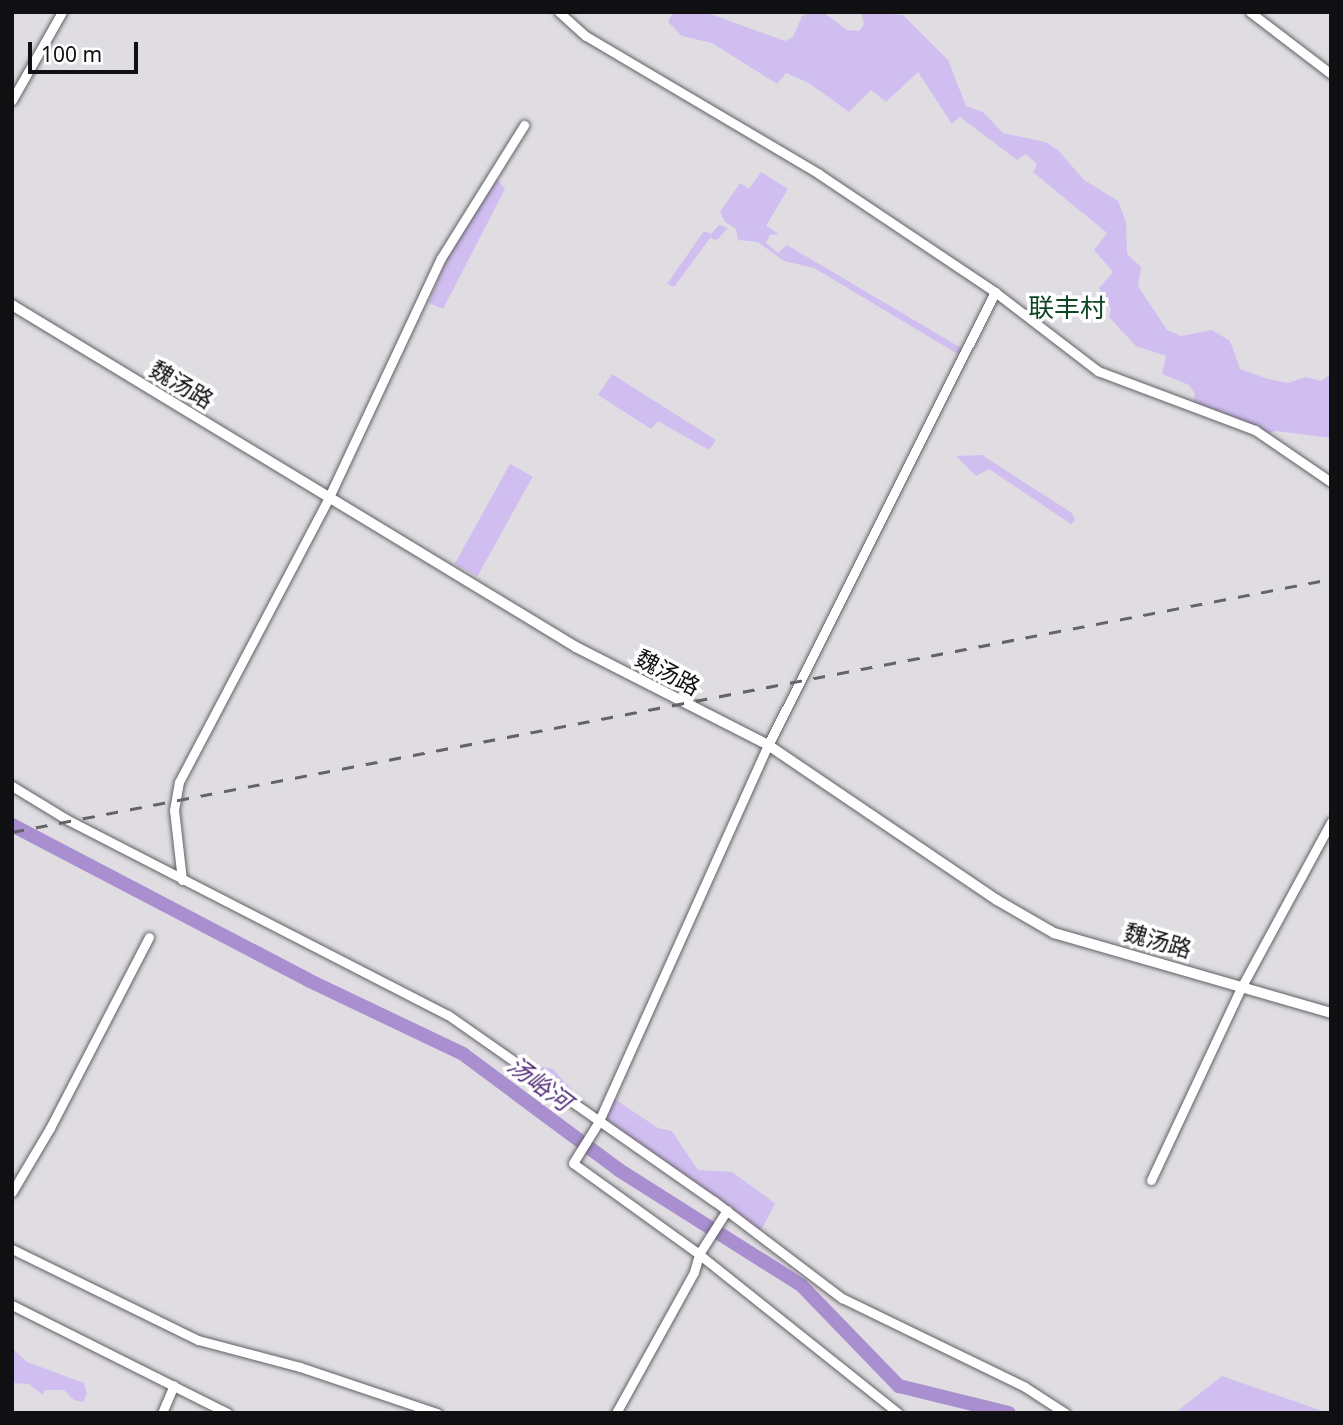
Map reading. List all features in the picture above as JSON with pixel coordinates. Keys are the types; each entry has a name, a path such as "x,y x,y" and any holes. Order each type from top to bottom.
{"street":[{"path":"12,100 62,12"},
{"path":"559,12 586,36 819,174 995,292 1098,370 1255,430 1331,482"},
{"path":"1250,12 1331,74"},
{"path":"182,880 174,810 179,782 329,498 441,258 524,125"},
{"path":"898,1413 699,1254 573,1163 596,1126 768,745 995,292"},
{"name":"魏汤路","path":"12,305 576,647 768,745 997,900 1054,933 1331,1013"},
{"path":"12,786 182,880 448,1016 596,1126 727,1210 868,1314 1025,1387 1065,1413"},
{"path":"1151,1180 1242,986 1331,822"},
{"path":"12,1192 149,937"},
{"path":"616,1413 694,1272 699,1254 727,1210"},
{"path":"12,1249 198,1340 300,1367 437,1413"},
{"path":"12,1305 228,1413"},
{"path":"162,1413 174,1385"}],"shaded area":[{"path":"673,12 705,12 785,41 793,37 802,16 811,12 823,12 847,30 859,31 864,24 861,12 903,15 948,60 966,106 983,112 1003,133 1045,142 1058,150 1084,180 1118,201 1126,222 1127,254 1141,267 1138,286 1167,330 1181,336 1212,330 1230,341 1240,369 1268,379 1288,383 1306,377 1321,381 1331,374 1331,438 1276,431 1266,434 1193,405 1195,394 1189,385 1162,374 1166,356 1136,346 1109,317 1111,309 1099,288 1113,272 1094,250 1107,233 1033,172 1037,164 1026,154 1017,160 960,117 952,124 918,72 886,102 871,90 849,112 809,83 786,73 777,84 712,43 682,36 668,22"},
{"path":"761,172 788,189 766,226 779,234 770,235 766,243 778,253 787,245 963,349 961,356 814,268 784,261 758,242 738,240 736,229 725,222 720,212 740,183 749,189"},
{"path":"494,176 505,189 443,309 429,303 455,240"},
{"path":"719,225 728,228 717,240 710,238 674,287 667,284 704,231 711,234"},
{"path":"612,374 716,440 709,450 658,421 651,429 598,395"},
{"path":"982,455 1072,513 1075,520 1071,524 989,469 976,476 956,456"},
{"path":"510,464 533,477 477,576 455,564"},
{"path":"528,1064 553,1069 591,1112 524,1066"},
{"path":"613,1098 658,1128 672,1131 698,1170 732,1172 775,1204 760,1232 605,1120"},
{"path":"12,1348 27,1362 84,1383 87,1394 83,1402 74,1400 64,1390 45,1390 43,1395 29,1384 13,1383"},
{"path":"1222,1376 1328,1413 1175,1413"}],"waterway":[{"name":"汤峪河","path":"12,825 308,980 463,1054 619,1170 801,1285 899,1386 1009,1413"}],"railway":[{"path":"12,832 1331,579"}],"district":[{"name":"联丰村","path":"1067,308"}]}
